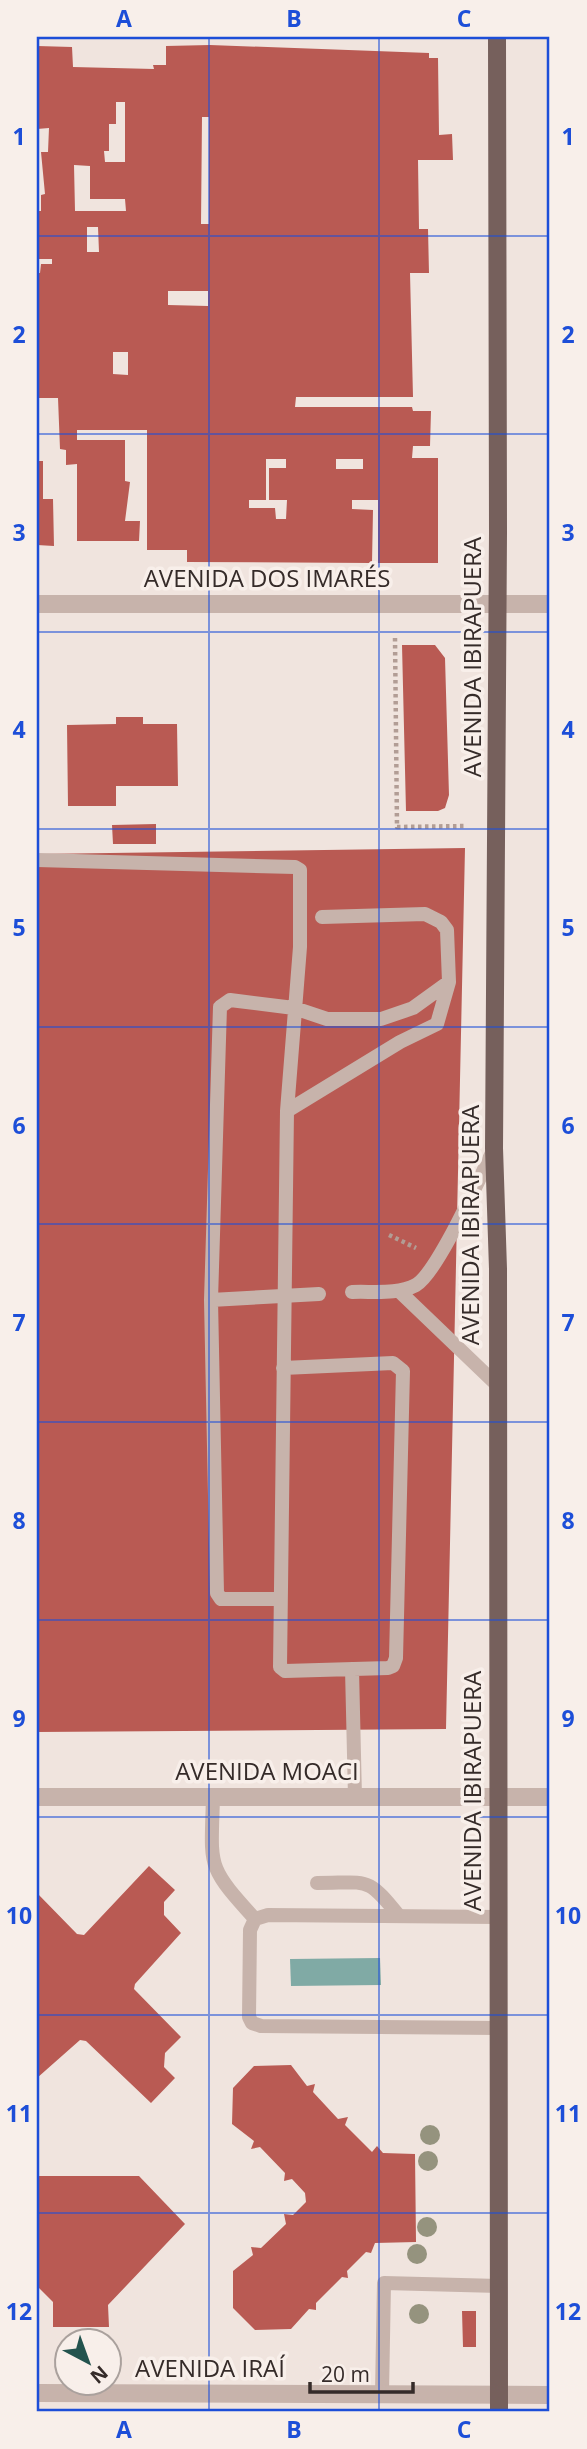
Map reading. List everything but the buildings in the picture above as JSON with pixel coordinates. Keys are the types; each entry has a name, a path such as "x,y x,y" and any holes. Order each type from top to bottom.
{"main road":[{"name":"AVENIDA IBIRAPUERA","path":"497,37 498,603 494,1148 498,1269 495,1384 499,2403"}],"street":[{"name":"AVENIDA DOS IMARÉS","path":"37,604 550,604"},
{"name":"AVENIDA MOACI","path":"37,1797 550,1797"},
{"name":"AVENIDA IRAÍ","path":"37,2393 383,2394 499,2403 550,2395"}],"lane":[{"path":"37,860 299,868 302,873 300,947 287,1111 285,1296 283,1368 280,1599 281,1669 388,1668 393,1666 396,1658 402,1371 393,1363 283,1368"},
{"path":"287,1111 400,1042 432,1029 442,1017 449,982 447,930 436,918 425,914 321,917"},
{"path":"280,1599 222,1599 217,1595 211,1300 220,1007 230,1000 294,1008 327,1019 381,1018 413,1008 449,982"},
{"path":"352,1292 399,1291 417,1284 429,1273 494,1148"},
{"path":"399,1291 495,1384"},
{"path":"211,1300 319,1294"},
{"path":"352,1669 355,1797"},
{"path":"214,1797 211,1851 215,1872 255,1919"},
{"path":"317,1883 368,1883 379,1891 399,1916"},
{"path":"497,1917 268,1915 255,1919 250,1930 249,2017 252,2023 261,2026 498,2028"},
{"path":"383,2394 384,2283 499,2286"}],"path":[{"path":"395,638 397,827 467,826"},
{"path":"395,670 402,669"}],"water":[{"path":"380,1958 381,1985 291,1986 290,1959"}]}
